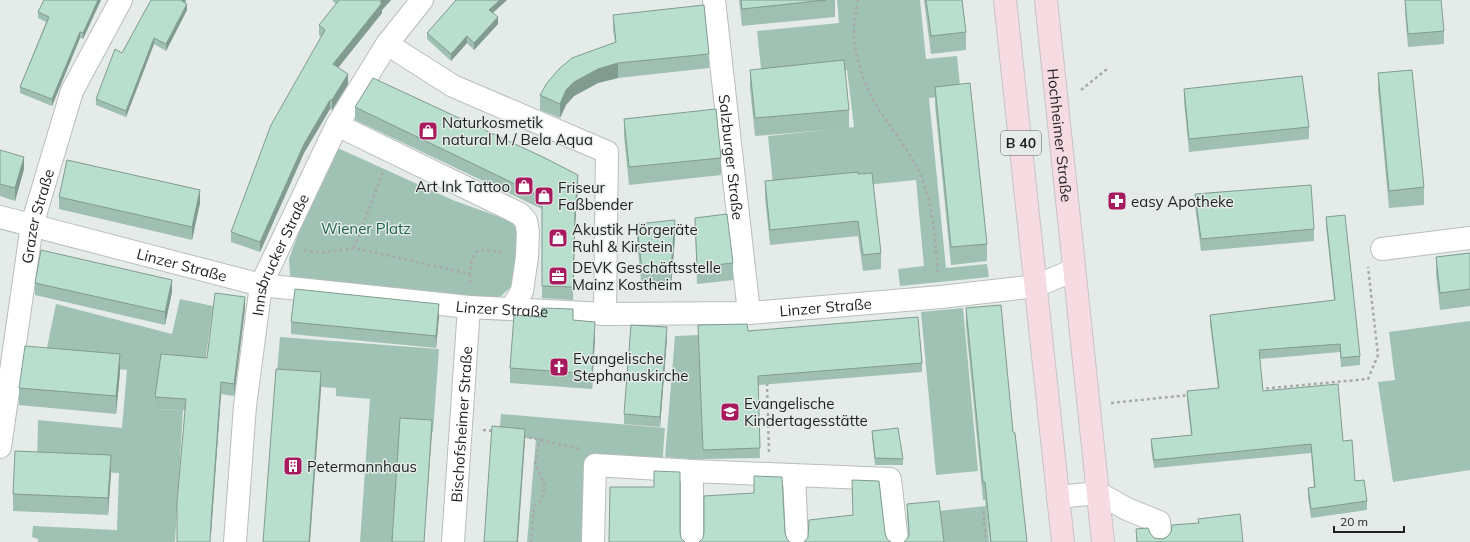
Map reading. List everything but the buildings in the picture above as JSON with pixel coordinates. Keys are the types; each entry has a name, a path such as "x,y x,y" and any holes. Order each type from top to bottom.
{"main road":[{"name":"B 40","path":"1005,0 1063,542"},
{"name":"Hochheimer Straße","path":"1046,0 1103,542"}],"street":[{"name":"Grazer Straße","path":"0,447 32,226 72,90 121,0"},
{"name":"Innsbrucker Straße","path":"235,542 245,406 261,285 337,124 387,44 422,0"},
{"name":"Salzburger Straße","path":"714,0 749,313"},
{"path":"387,44 453,86 607,152 605,314"},
{"path":"337,124 391,152 520,214 526,221 528,232 527,257 522,290 511,309"},
{"name":"Linzer Straße","path":"0,217 261,285 469,307 605,314 749,313 941,297 1036,286"},
{"path":"1382,249 1470,238"},
{"path":"1036,286 1074,270"},
{"name":"Bischofsheimer Straße","path":"454,542 469,307"},
{"path":"593,542 595,465 692,471 890,479 897,542"},
{"path":"692,471 692,542"},
{"path":"794,475 796,542"},
{"path":"1058,497 1098,493 1127,509 1159,522 1160,533"}],"path":[{"path":"858,0 854,35 860,66 879,110 908,150 924,182 932,223 941,297"},
{"path":"1081,90 1107,69"},
{"path":"354,248 391,152"},
{"path":"277,251 304,250 321,253 354,248 470,274 472,257 475,253 481,251 487,250 527,257"},
{"path":"1257,389 1368,379 1378,355 1366,251 1382,249"},
{"path":"767,381 770,474"},
{"path":"1088,405 1194,395"},
{"path":"461,428 495,431"},
{"path":"521,435 580,449"},
{"path":"531,542 534,506 540,502 544,492 544,483 536,464 540,439"},
{"path":"983,511 986,542"}],"green space":[{"path":"837,0 920,0 926,59 957,56 961,95 929,98 946,268 987,264 989,277 900,286 898,269 924,266 916,180 774,194 768,136 854,127 847,70 762,78 757,31 839,23"},
{"name":"Wiener Platz","path":"331,145 455,201 520,224 514,284 500,297 491,299 294,284 290,274 289,259"},
{"path":"180,299 213,306 204,370 155,409 183,410 175,542 38,542 38,539 32,537 33,526 117,530 119,473 37,468 38,420 122,428 127,370 44,362 56,304 172,334"},
{"path":"963,308 978,471 936,475 921,312"},
{"path":"1470,321 1470,470 1393,482 1378,382 1395,380 1389,332"},
{"path":"699,335 703,460 665,457 675,336"},
{"path":"280,337 439,349 433,432 401,429 393,542 360,542 370,399 336,396 336,388 276,384"},
{"path":"501,414 665,428 662,467 591,462 587,542 527,542 536,439 499,436"},
{"path":"986,506 989,542 943,542 939,511"}],"place":[{"name":"Naturkosmetik natural M / Bela Aqua","path":"428,131"},
{"name":"Art Ink Tattoo","path":"524,186"},
{"name":"Friseur Faßbender","path":"544,196"},
{"name":"easy Apotheke","path":"1117,201"},
{"name":"Akustik Hörgeräte Ruhl & Kirstein","path":"558,238"},
{"name":"DEVK Geschäftsstelle Mainz Kostheim","path":"558,276"},
{"name":"Evangelische Stephanuskirche","path":"559,367"},
{"name":"Evangelische Kindertagesstätte","path":"730,412"},
{"name":"Petermannhaus","path":"293,466"}]}
